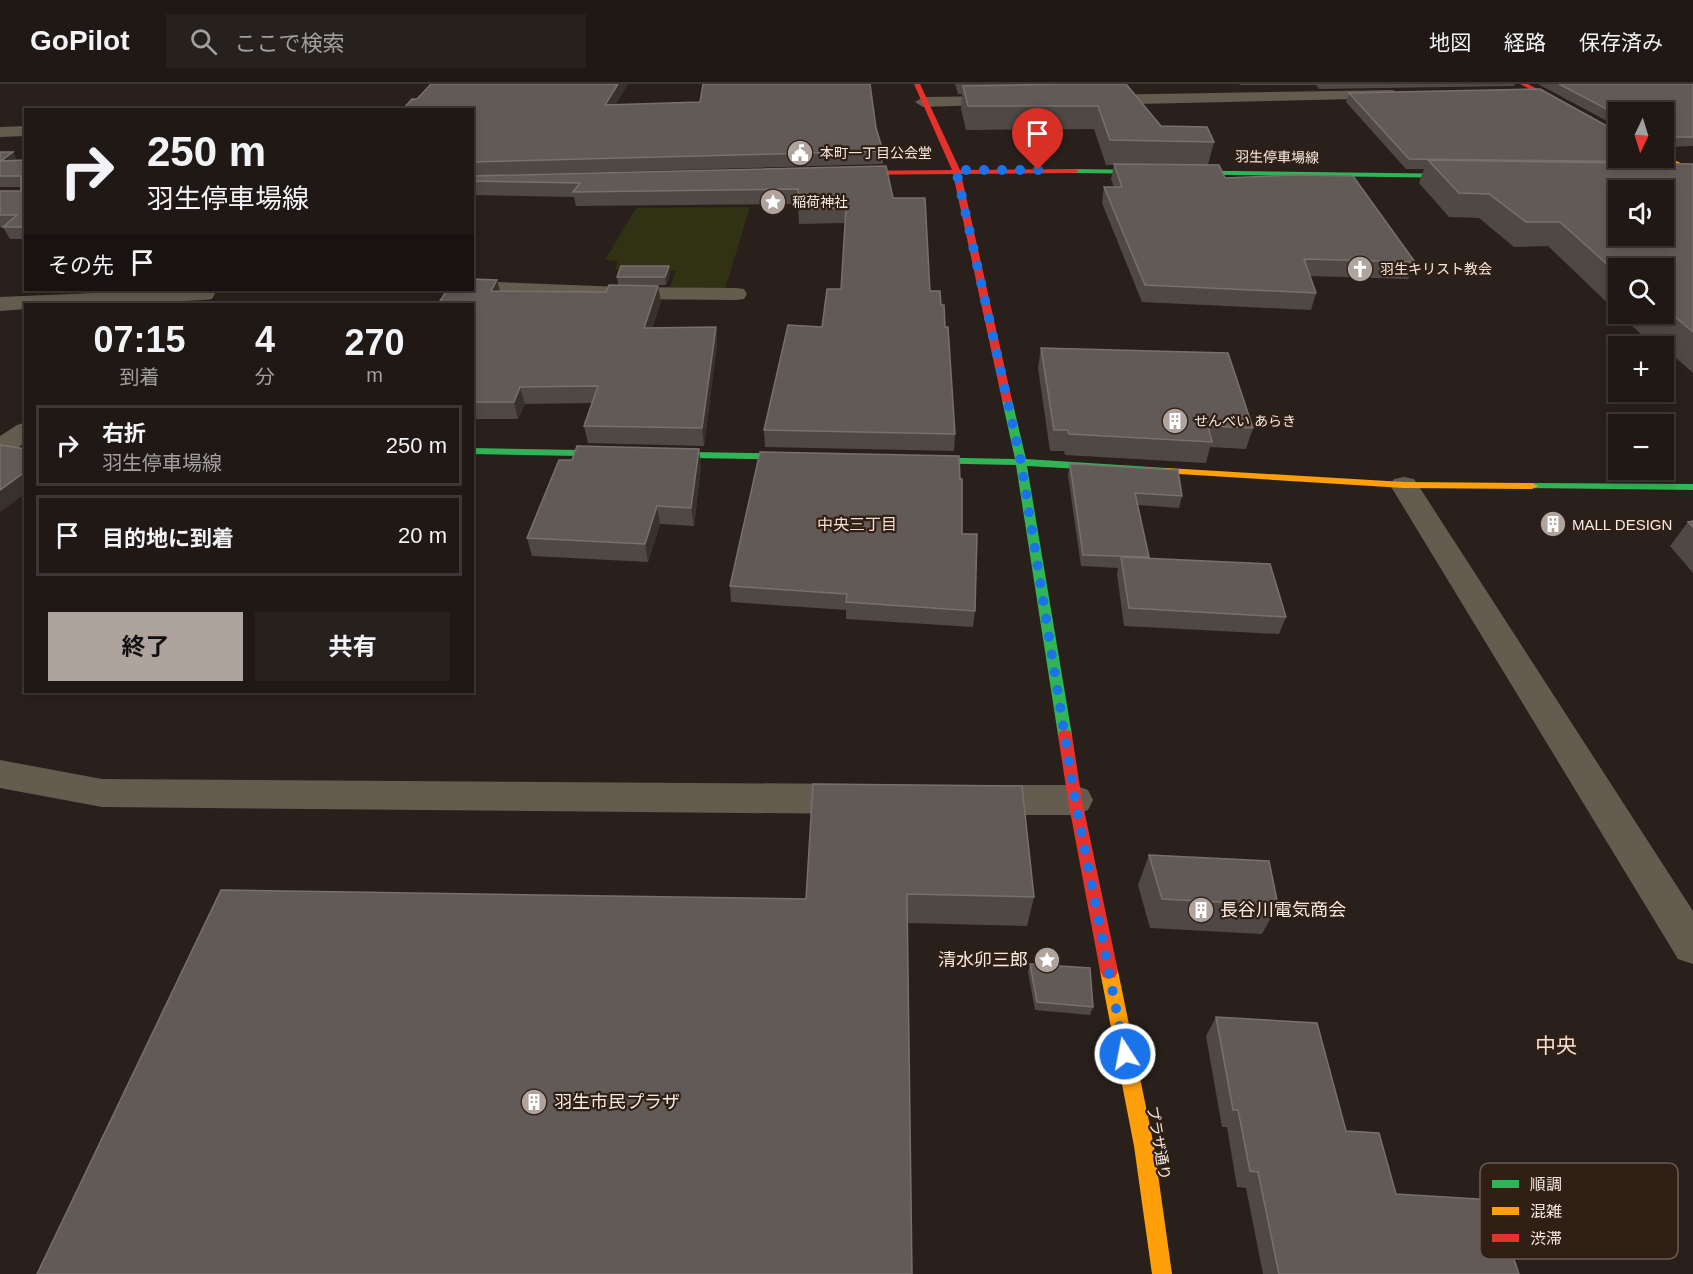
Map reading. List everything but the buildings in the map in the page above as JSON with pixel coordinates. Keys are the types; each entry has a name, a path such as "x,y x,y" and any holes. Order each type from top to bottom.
{"street":[{"path":"917,84 923,102 956,170"},
{"path":"1519,88 1538,93 1608,129"},
{"path":"1077,100 1408,95"},
{"path":"923,102 1017,101"},
{"path":"0,132 24,131"},
{"path":"1674,162 1693,172"},
{"name":"羽生停車場線","path":"828,174 956,170 1482,177"},
{"name":"プラザ通り","path":"956,170 1021,462 1075,800 1144,1146 1162,1274"},
{"path":"1678,180 1693,180"},
{"path":"474,288 736,294"},
{"path":"25,303 201,296"},
{"path":"0,304 24,303"},
{"path":"0,421 24,421"},
{"path":"0,448 24,431"},
{"path":"474,451 818,458"},
{"path":"901,459 1021,462 1404,485 1693,487"},
{"path":"1404,485 1693,946"},
{"path":"0,774 102,793 885,799"},
{"path":"945,799 1075,800"}],"green space":[{"path":"750,207 725,289 670,287 676,271 615,270 618,261 605,260 636,208"}],"traffic: fast":[{"path":"1075,171 1466,176"},
{"path":"1007,400 1021,462 1065,735"},
{"path":"474,451 804,457"},
{"path":"916,460 1021,462 1167,471"},
{"path":"1532,486 1693,487"}],"traffic: slow":[{"path":"1674,162 1693,172"},
{"path":"1167,471 1404,485 1532,486"},
{"path":"1109,971 1144,1146 1162,1274"}],"traffic: jam":[{"path":"917,84 956,170 1007,400"},
{"path":"1523,84 1608,129"},
{"path":"843,173 1075,171"},
{"path":"1065,735 1075,800 1109,971"}],"place":[{"name":"本町一丁目公会堂","path":"800,153"},
{"name":"稲荷神社","path":"773,202"},
{"name":"羽生キリスト教会","path":"1360,269"},
{"name":"せんべい あらき","path":"1175,421"},
{"name":"MALL DESIGN","path":"1553,524"},
{"name":"長谷川電気商会","path":"1201,910"},
{"name":"清水卯三郎","path":"1047,960"},
{"name":"羽生市民プラザ","path":"534,1102"}],"district":[{"name":"中央三丁目","path":"857,524"},
{"name":"中央","path":"1556,1045"}],"route":[{"path":"1038,170 956,170 1021,462 1075,800 1125,1054"}]}
